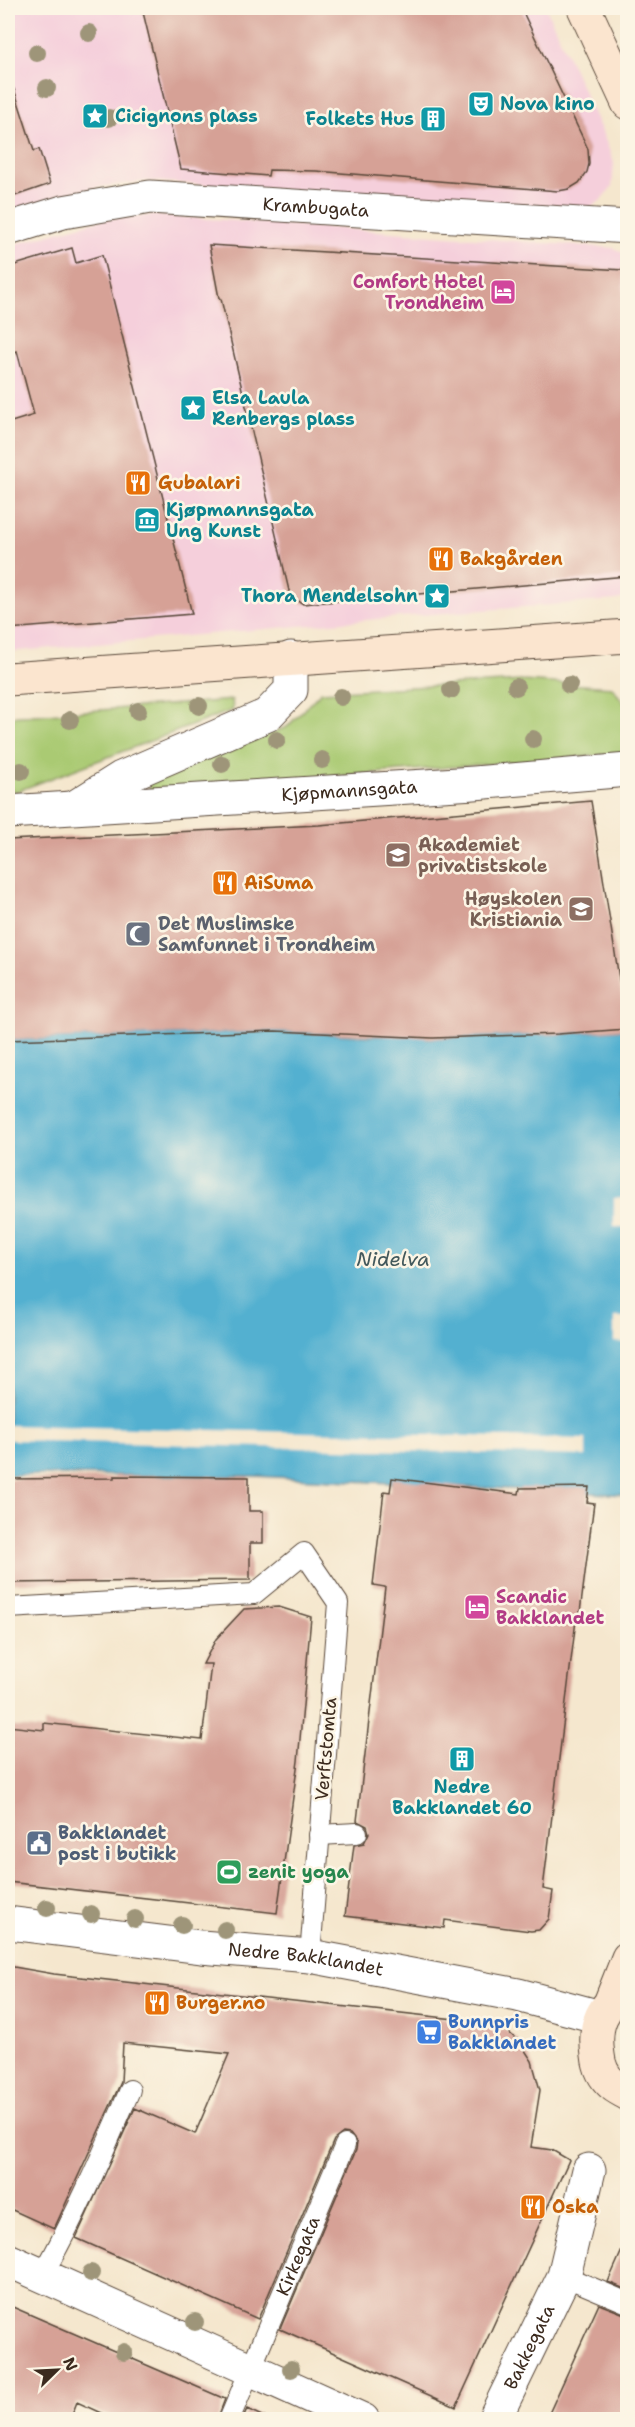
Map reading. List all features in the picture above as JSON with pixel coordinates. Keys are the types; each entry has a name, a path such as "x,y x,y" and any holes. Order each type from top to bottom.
{"street":[{"path":"584,8 627,103"},
{"name":"Krambugata","path":"8,229 63,212 150,197 627,226"},
{"path":"8,679 627,636"},
{"name":"Kjøpmannsgata","path":"71,809 121,778 267,715 291,690 291,658"},
{"name":"Kjøpmannsgata","path":"8,812 529,779 627,770"},
{"name":"Nedre Bakklandet","path":"8,1923 201,1947 310,1956 518,1995 613,2002"},
{"path":"627,1958 613,2002 595,2037 599,2066 612,2084 627,2094"},
{"name":"Bakkegata","path":"494,2420 564,2276 589,2170"},
{"path":"8,2260 363,2420"}],"lane":[{"name":"Verftstomta","path":"8,1608 254,1594 304,1553 338,1603 310,1956"},
{"path":"319,1835 357,1833"},
{"path":"42,2276 84,2195 130,2090"},
{"name":"Kirkegata","path":"229,2420 345,2145"},
{"path":"564,2276 627,2303"}],"shaded area":[{"path":"8,8 546,8 614,163 612,187 600,201 585,211 148,181 99,187 8,211"},
{"path":"153,215 614,248 627,255 627,597 617,600 8,652 8,246 103,219"}],"green space":[{"path":"522,681 612,687 627,707 627,753 150,791 149,780 287,727 321,692"},
{"path":"232,700 233,710 15,792 8,787 8,717"}],"water":[{"name":"Nidelva","path":"627,1029 627,1495 255,1476 8,1475 8,1040 275,1031 373,1036 426,1034 427,1038 560,1034"}],"pier":[{"path":"614,1198 627,1198 627,1227 614,1227"},
{"path":"614,1317 627,1317 627,1343 614,1342"},
{"path":"8,1425 586,1439 586,1456 8,1440"}],"building":[{"name":"Folkets Hus","path":"142,8 521,8 588,149 587,172 579,183 569,189 558,191 316,171 269,170 268,176 181,169"},
{"path":"14,89 34,151 39,149 50,184 15,196 15,193 8,196 8,90"},
{"path":"209,245 623,270 627,410 627,576 303,604 290,595 219,298"},
{"path":"72,248 76,263 102,255 192,614 8,629 8,423 34,415 17,351 8,353 8,267"},
{"path":"591,801 627,1029 433,1038 275,1031 8,1040 8,840 319,825"},
{"path":"114,1476 249,1477 249,1511 263,1511 263,1543 250,1543 250,1580 8,1583 9,1479 114,1478"},
{"name":"Nedre Bakklandet 60","path":"392,1478 519,1494 520,1488 589,1487 587,1502 594,1503 579,1620 576,1620 543,1889 553,1891 549,1919 539,1930 531,1931 445,1920 444,1928 345,1916 354,1845 364,1843 369,1833 367,1826 357,1821 385,1587 373,1585 384,1491 390,1492"},
{"path":"279,1607 311,1617 298,1761 277,1913 8,1882 8,1726 44,1730 44,1723 202,1740 211,1664 203,1664 216,1639 244,1609"},
{"path":"8,1966 54,1974 481,2022 480,2026 505,2030 519,2041 532,2061 540,2090 531,2147 552,2150 569,2160 456,2407 280,2329 356,2150 357,2143 350,2134 343,2133 334,2140 258,2319 76,2238 135,2108 195,2134 229,2054 123,2043 121,2082 54,2229 8,2208"},
{"path":"627,2239 627,2290 608,2282"},
{"path":"599,2304 627,2315 627,2420 546,2420"},
{"path":"8,2305 225,2399 217,2420 116,2420 77,2402 70,2420 8,2420"},
{"path":"247,2409 270,2420 242,2420"}],"place":[{"name":"Nova kino","path":"481,104"},
{"name":"Cicignons plass","path":"95,116"},
{"name":"Folkets Hus","path":"433,119"},
{"name":"Comfort Hotel Trondheim","path":"503,292"},
{"name":"Elsa Laula Renbergs plass","path":"193,408"},
{"name":"Gubalari","path":"138,483"},
{"name":"Kjøpmannsgata Ung Kunst","path":"147,520"},
{"name":"Bakgården","path":"441,559"},
{"name":"Thora Mendelsohn","path":"437,596"},
{"name":"Akademiet privatistskole","path":"398,855"},
{"name":"AiSuma","path":"225,883"},
{"name":"Høyskolen Kristiania","path":"581,909"},
{"name":"Det Muslimske Samfunnet i Trondheim","path":"138,934"},
{"name":"Scandic Bakklandet","path":"477,1607"},
{"name":"Nedre Bakklandet 60","path":"462,1759"},
{"name":"Bakklandet post i butikk","path":"39,1843"},
{"name":"zenit yoga","path":"229,1872"},
{"name":"Burger.no","path":"157,2003"},
{"name":"Bunnpris Bakklandet","path":"429,2032"},
{"name":"Oska","path":"533,2207"}]}
